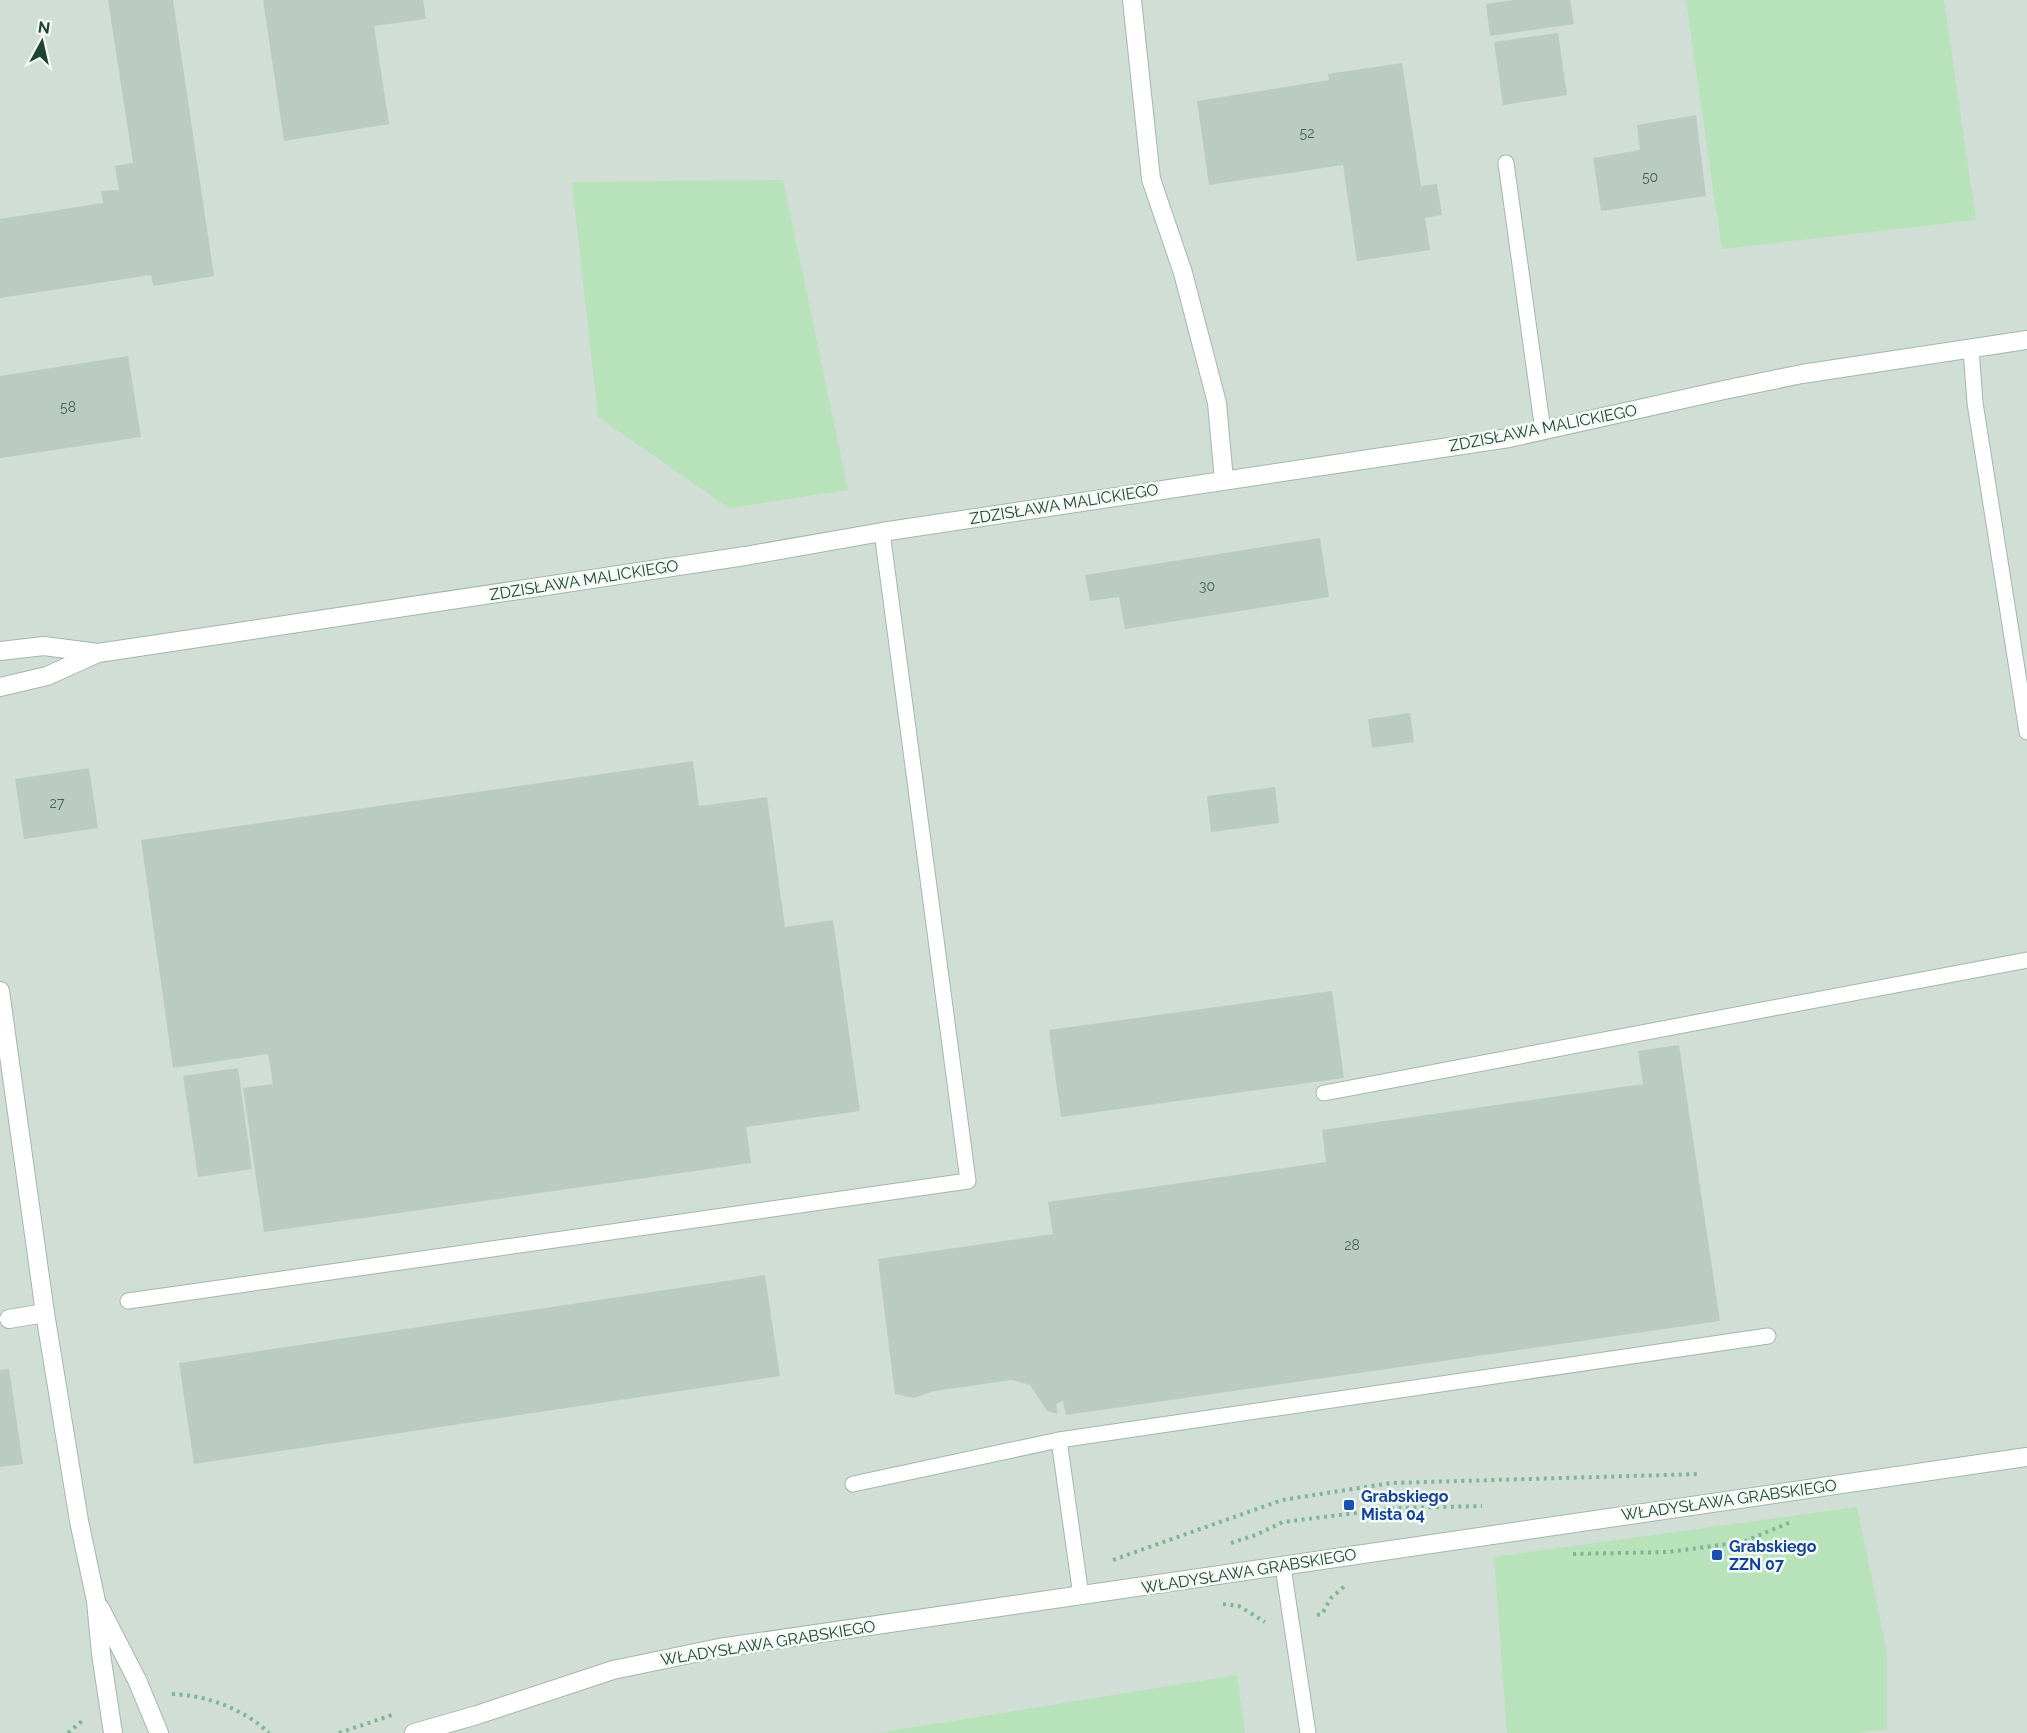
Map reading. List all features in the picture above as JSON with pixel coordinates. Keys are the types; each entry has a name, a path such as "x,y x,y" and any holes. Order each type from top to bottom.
{"street":[{"path":"1132,0 1151,179 1183,273 1217,403 1224,480"},
{"name":"ZDZISŁAWA MALICKIEGO","path":"0,687 47,676 98,653 745,556 882,532 1224,480 1401,455 1543,431 1802,374 2027,340"},
{"name":"ZDZISŁAWA MALICKIEGO","path":"0,651 44,646 98,653"},
{"path":"0,991 45,1313 79,1521 96,1601 101,1654 113,1733"},
{"path":"5,1320 45,1313"},
{"name":"WŁADYSŁAWA GRABSKIEGO","path":"414,1733 477,1715 613,1670 719,1648 2027,1457"},
{"path":"96,1601 137,1680 159,1733"},
{"name":"WŁADYSŁAWA GRABSKIEGO","path":"440,1733 477,1715"}],"lane":[{"path":"1506,163 1543,431"},
{"path":"1971,348 1975,403 2027,732"},
{"path":"128,1301 968,1181 882,532"},
{"path":"1324,1093 2027,960"},
{"path":"853,1484 1059,1440 1768,1336"},
{"path":"1059,1440 1082,1596"},
{"path":"1283,1567 1308,1733"}],"path":[{"path":"1078,1568 1109,1561 1282,1500 1391,1483 1711,1474"},
{"path":"1569,1554 1668,1552 1743,1542 1796,1520"},
{"path":"1213,1604 1239,1606 1264,1622 1322,1614 1331,1598 1347,1584 1355,1583"},
{"path":"339,1733 396,1713"}],"shaded area":[{"path":"0,0 2027,0 2027,1733 0,1733"}],"green space":[{"path":"1686,0 1944,0 1976,220 1722,249"},
{"path":"783,180 848,490 729,508 598,417 572,182"},
{"path":"1857,1507 1887,1652 1887,1729 1857,1733 1507,1733 1494,1557"},
{"path":"1237,1675 1245,1733 878,1733"}],"building":[{"path":"108,0 173,0 214,276 153,286 151,275 0,298 0,219 103,203 101,191 119,190 115,166 133,163"},
{"path":"263,0 423,0 426,19 374,26 389,124 284,141"},
{"path":"1513,0 1570,0 1574,24 1490,36 1486,4"},
{"path":"1558,33 1567,95 1503,105 1494,42"},
{"path":"1402,63 1421,186 1437,184 1442,215 1425,218 1430,250 1357,261 1343,165 1209,185 1197,101 1329,80 1328,74"},
{"path":"1696,115 1706,196 1601,211 1593,158 1640,150 1637,125"},
{"path":"128,356 141,437 0,458 0,376"},
{"path":"1320,538 1329,597 1125,629 1119,597 1090,601 1085,575"},
{"path":"1410,713 1414,742 1372,748 1368,719"},
{"path":"693,761 699,806 767,797 785,927 833,920 860,1111 746,1127 751,1163 264,1232 243,1088 273,1084 268,1054 173,1068 141,840"},
{"path":"89,768 98,828 24,839 15,779"},
{"path":"1275,787 1279,823 1211,832 1207,796"},
{"path":"1332,991 1344,1078 1061,1117 1049,1030"},
{"path":"1679,1045 1720,1321 1066,1415 1063,1401 1056,1404 1058,1414 1047,1411 1030,1385 1012,1380 934,1391 914,1398 895,1394 878,1259 1053,1234 1048,1202 1326,1162 1322,1130 1643,1084 1638,1051"},
{"path":"238,1068 252,1169 198,1177 183,1076"},
{"path":"765,1275 780,1376 194,1464 179,1363"},
{"path":"9,1369 23,1464 0,1467 0,1370"}],"place":[{"name":"Grabskiego Mista 04","path":"1349,1505"},
{"name":"Grabskiego ZZN 07","path":"1717,1555"}]}
